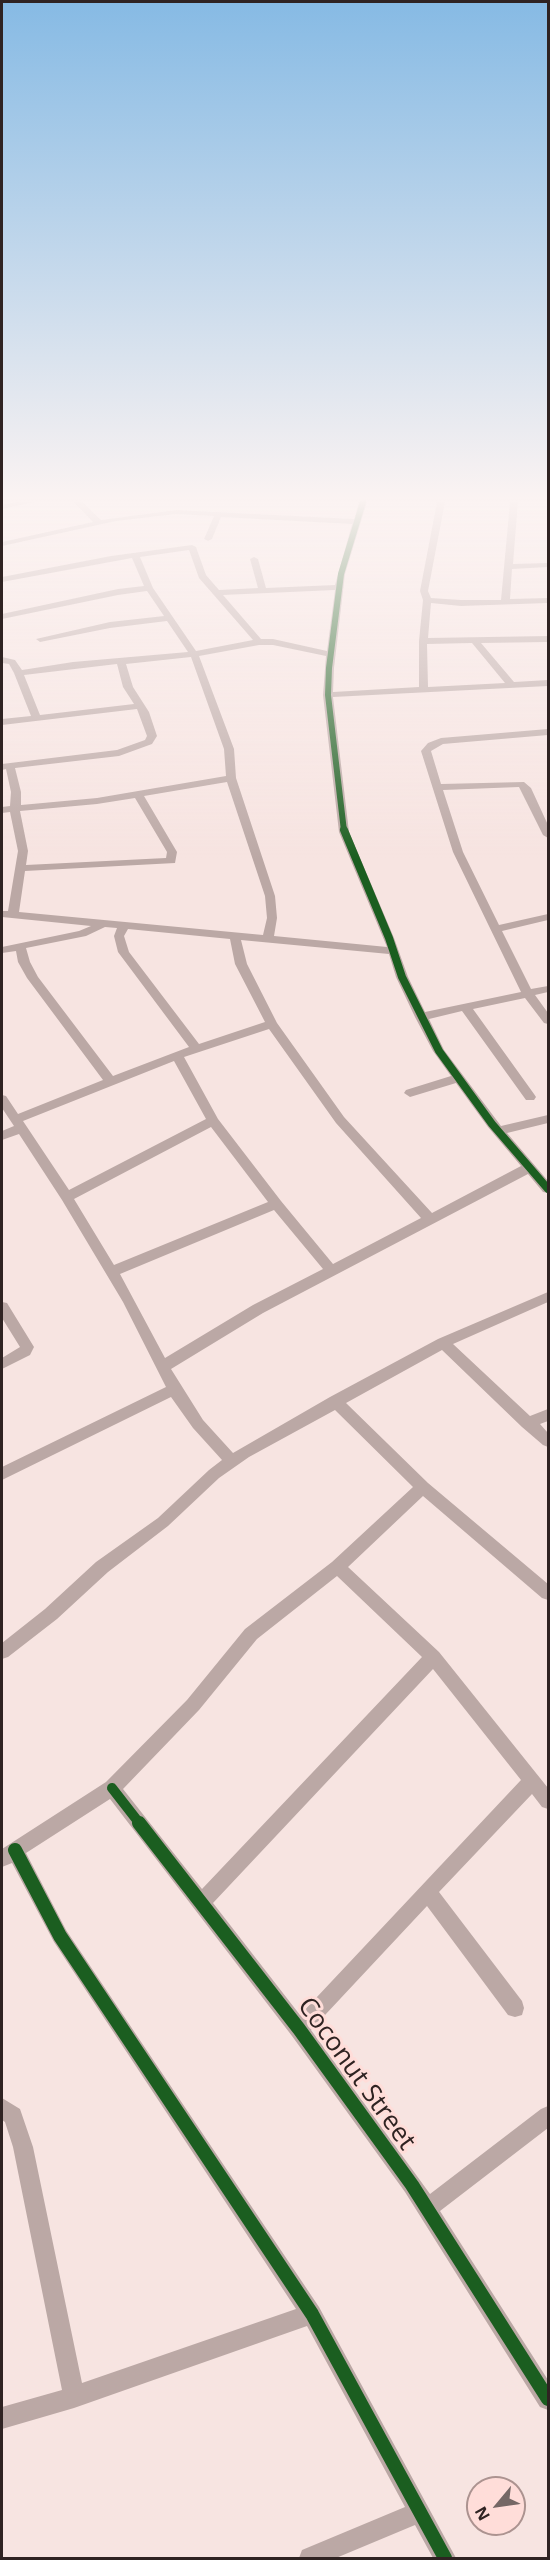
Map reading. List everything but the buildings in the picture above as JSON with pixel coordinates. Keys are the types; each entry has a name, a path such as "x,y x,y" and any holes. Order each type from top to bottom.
{"street":[{"path":"40,639 140,621"},
{"path":"171,621 194,654 229,749 231,778 270,896 272,918 268,939"},
{"path":"242,621 260,642"},
{"path":"334,621 328,695 345,832 392,951 421,1017 440,1051 498,1131 549,1189"},
{"path":"424,691 425,621"},
{"path":"423,641 549,639"},
{"path":"475,640 512,685"},
{"path":"19,673 194,654 260,642 273,642 330,654"},
{"path":"2,660 12,662 19,673 37,718"},
{"path":"122,661 123,675 140,706 152,736 149,742 139,748 119,753 6,766 16,792 14,809 23,851 7,915 392,951"},
{"path":"328,695 549,683"},
{"path":"2,723 140,706"},
{"path":"549,732 441,741 431,745 426,751 458,852 527,993 549,1020"},
{"path":"2,810 138,795 231,778"},
{"path":"437,787 521,784 526,788 549,835"},
{"path":"20,868 171,861 172,852 138,795"},
{"path":"496,929 549,917"},
{"path":"2,950 88,933 105,923"},
{"path":"124,925 119,936 124,952 196,1048"},
{"path":"235,937 241,964 272,1024 340,1120 430,1219"},
{"path":"20,946 24,962 33,978 111,1082"},
{"path":"421,1017 549,989"},
{"path":"465,1007 530,1097"},
{"path":"2,1136 18,1124 111,1082 196,1048 272,1024"},
{"path":"177,1055 213,1121 276,1204 332,1271"},
{"path":"410,1092 459,1078"},
{"path":"2,1100 67,1197 111,1272 174,1389 198,1424 232,1461"},
{"path":"498,1131 549,1119"},
{"path":"67,1197 213,1121"},
{"path":"162,1367 258,1309 530,1167"},
{"path":"111,1272 276,1204"},
{"path":"2,1652 51,1614 102,1567 163,1522 214,1474 232,1461 334,1401 443,1343 549,1297"},
{"path":"2,1307 27,1347 25,1352 2,1364"},
{"path":"443,1343 549,1441"},
{"path":"2,1474 174,1389"},
{"path":"334,1401 423,1487 549,1593"},
{"path":"527,1423 549,1415"},
{"path":"423,1487 338,1567 251,1634 193,1705 112,1788 8,1855 312,2314 445,2559"},
{"path":"338,1567 433,1657 549,1801"},
{"path":"200,1904 433,1657"},
{"path":"299,2030 532,1781"},
{"name":"Coconut Street","path":"112,1788 299,2030 427,2209 545,2386"},
{"path":"428,1892 515,2008"},
{"path":"2,2108 13,2116 23,2147 74,2397"},
{"path":"427,2209 549,2115"},
{"path":"2,2418 74,2397 312,2314"},
{"path":"310,2559 420,2512"}],"cycle path":[{"path":"335,621 328,695 344,832 389,938 402,977 439,1051 492,1124 548,1189"},
{"path":"112,1788 299,2029 412,2185 548,2399"},
{"path":"15,1850 60,1936 312,2314 445,2558"}]}
